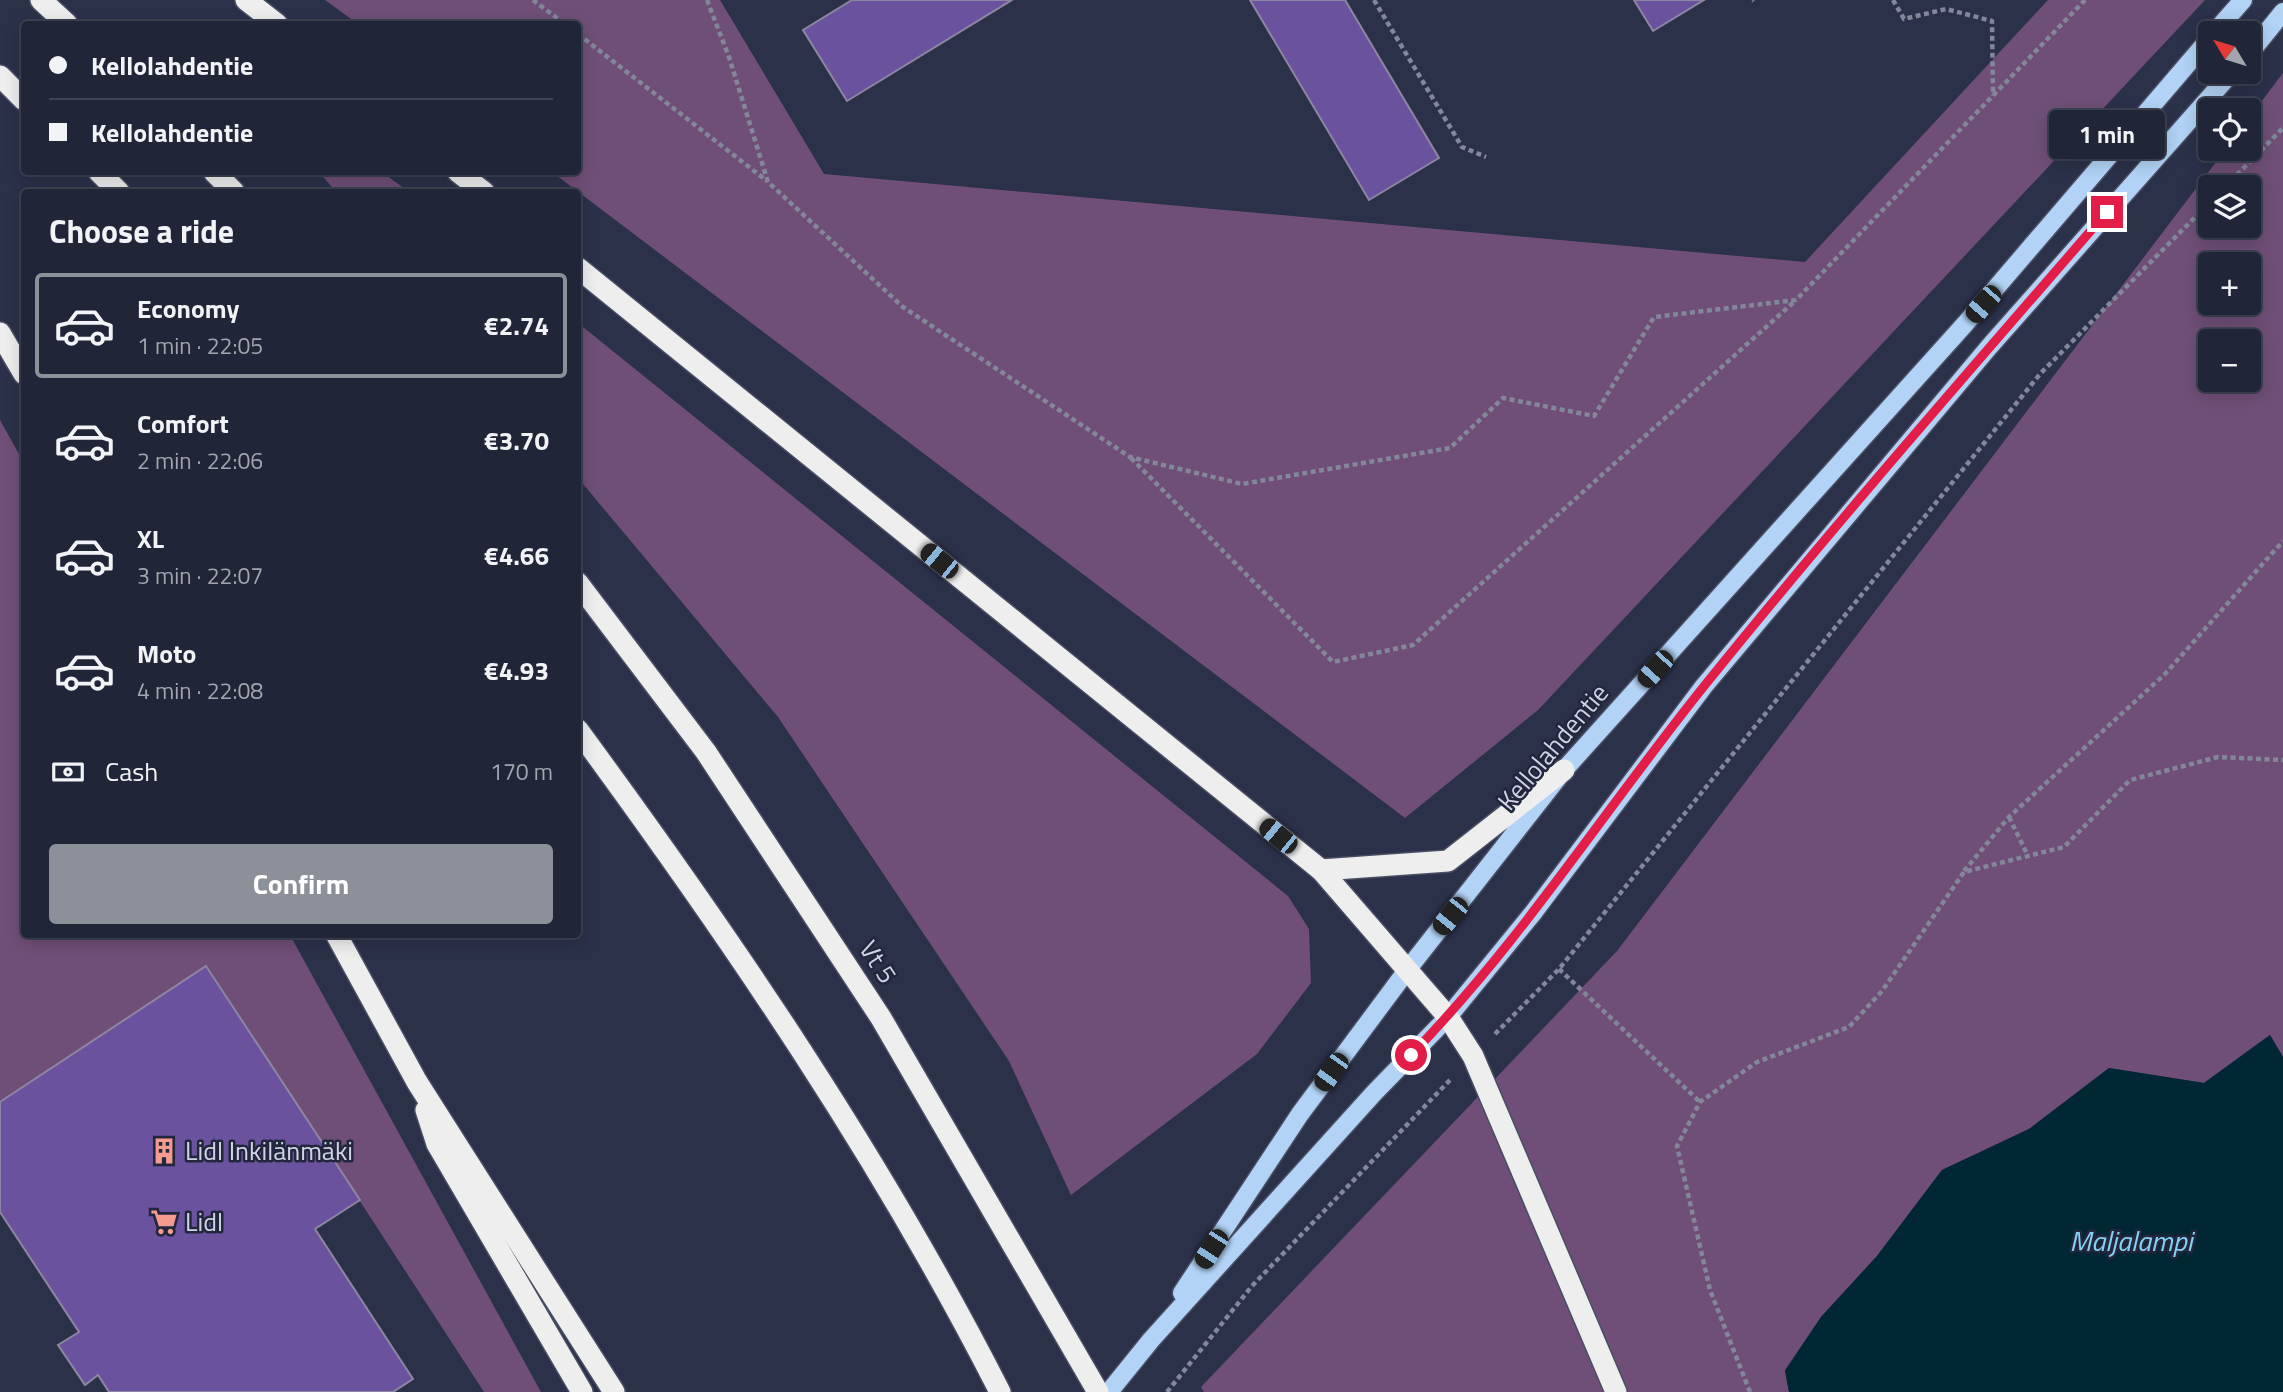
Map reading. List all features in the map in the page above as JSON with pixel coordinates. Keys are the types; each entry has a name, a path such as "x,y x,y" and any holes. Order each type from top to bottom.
{"highway":[{"path":"41,0 64,21"},
{"path":"246,0 273,21"},
{"path":"0,76 21,97"},
{"path":"102,175 116,189"},
{"path":"217,175 231,189"},
{"path":"462,175 480,189"},
{"path":"581,270 1321,870 1408,969 1447,1017 1473,1056 1616,1392"},
{"path":"0,333 21,369"},
{"name":"Vt 5","path":"581,587 706,752 881,1018 1098,1392"},
{"path":"581,734 679,868 874,1164 1000,1392"},
{"path":"1321,870 1448,861 1563,770"},
{"path":"338,938 417,1082 614,1392"},
{"path":"417,1082 437,1144 582,1392"}],"main road":[{"path":"2225,21 2243,0"},
{"path":"2261,39 2283,12"},
{"name":"Kellolahdentie","path":"1151,1340 1300,1114 1408,969 1563,770 1965,324 2198,52"},
{"name":"Kellolahdentie","path":"1109,1392 1151,1340 1374,1093 1447,1017 1533,913 1704,686 1989,347 2221,84"}],"path":[{"path":"533,0 561,21"},
{"path":"707,0 729,57 768,182"},
{"path":"1374,0 1462,147 1486,157"},
{"path":"1893,0 1904,19 1946,9 1992,21 1993,96"},
{"path":"581,36 768,182 903,307 1130,457 1333,662 1413,645 1796,300 2085,0"},
{"path":"2237,175 2283,128"},
{"path":"1167,1392 1252,1286 1559,969 2040,374 2198,214"},
{"path":"1130,457 1241,484 1450,448 1503,398 1594,415 1654,317 1796,300"},
{"path":"1750,1392 1710,1290 1677,1146 1700,1102 1757,1062 1849,1027 1889,981 1964,872 2009,817 2165,674 2283,541"},
{"path":"1964,872 2064,847 2130,780 2218,757 2283,760"},
{"path":"2009,817 2028,856"},
{"path":"1559,969 1700,1102"}],"shaded area":[{"path":"325,0 720,0 824,174 1805,262 2048,0 2205,0 1538,710 1405,818 581,194 581,189 574,189 556,175 581,175 581,21 354,21"},
{"path":"2283,73 2283,1057 2270,1035 2204,1083 2109,1068 2029,1129 1942,1170 1877,1256 1821,1317 1785,1370 1789,1392 1204,1392 1201,1387 1617,951 2198,186 2198,238 2261,238 2261,175 2206,175 2217,161 2261,161 2261,102"},
{"path":"322,175 386,175 405,189 333,189"},
{"path":"581,325 1288,896 1309,929 1311,983 1257,1054 1071,1195 1009,1061 778,717 581,482"},
{"path":"0,420 21,458 21,938 292,938 541,1392 484,1392 207,966 0,1104"}],"water":[{"name":"Maljalampi","path":"2270,1035 2283,1057 2283,1392 1789,1392 1785,1371 1821,1317 1877,1256 1942,1170 2029,1129 2109,1068 2204,1083"}],"building":[{"path":"852,0 1012,0 847,101 803,30"},
{"path":"1250,0 1345,0 1439,158 1369,200"},
{"path":"1634,0 1704,0 1653,31"},
{"name":"Lidl Inkilänmäki","path":"206,966 360,1200 315,1229 413,1379 393,1392 109,1392 98,1375 85,1385 58,1345 79,1332 0,1212 0,1102"}],"place":[{"name":"Lidl Inkilänmäki","path":"164,1151"},
{"name":"Lidl","path":"164,1222"}],"route":[{"path":"1411,1055 1447,1017 1533,913 1704,686 1989,347 2107,212"}]}
